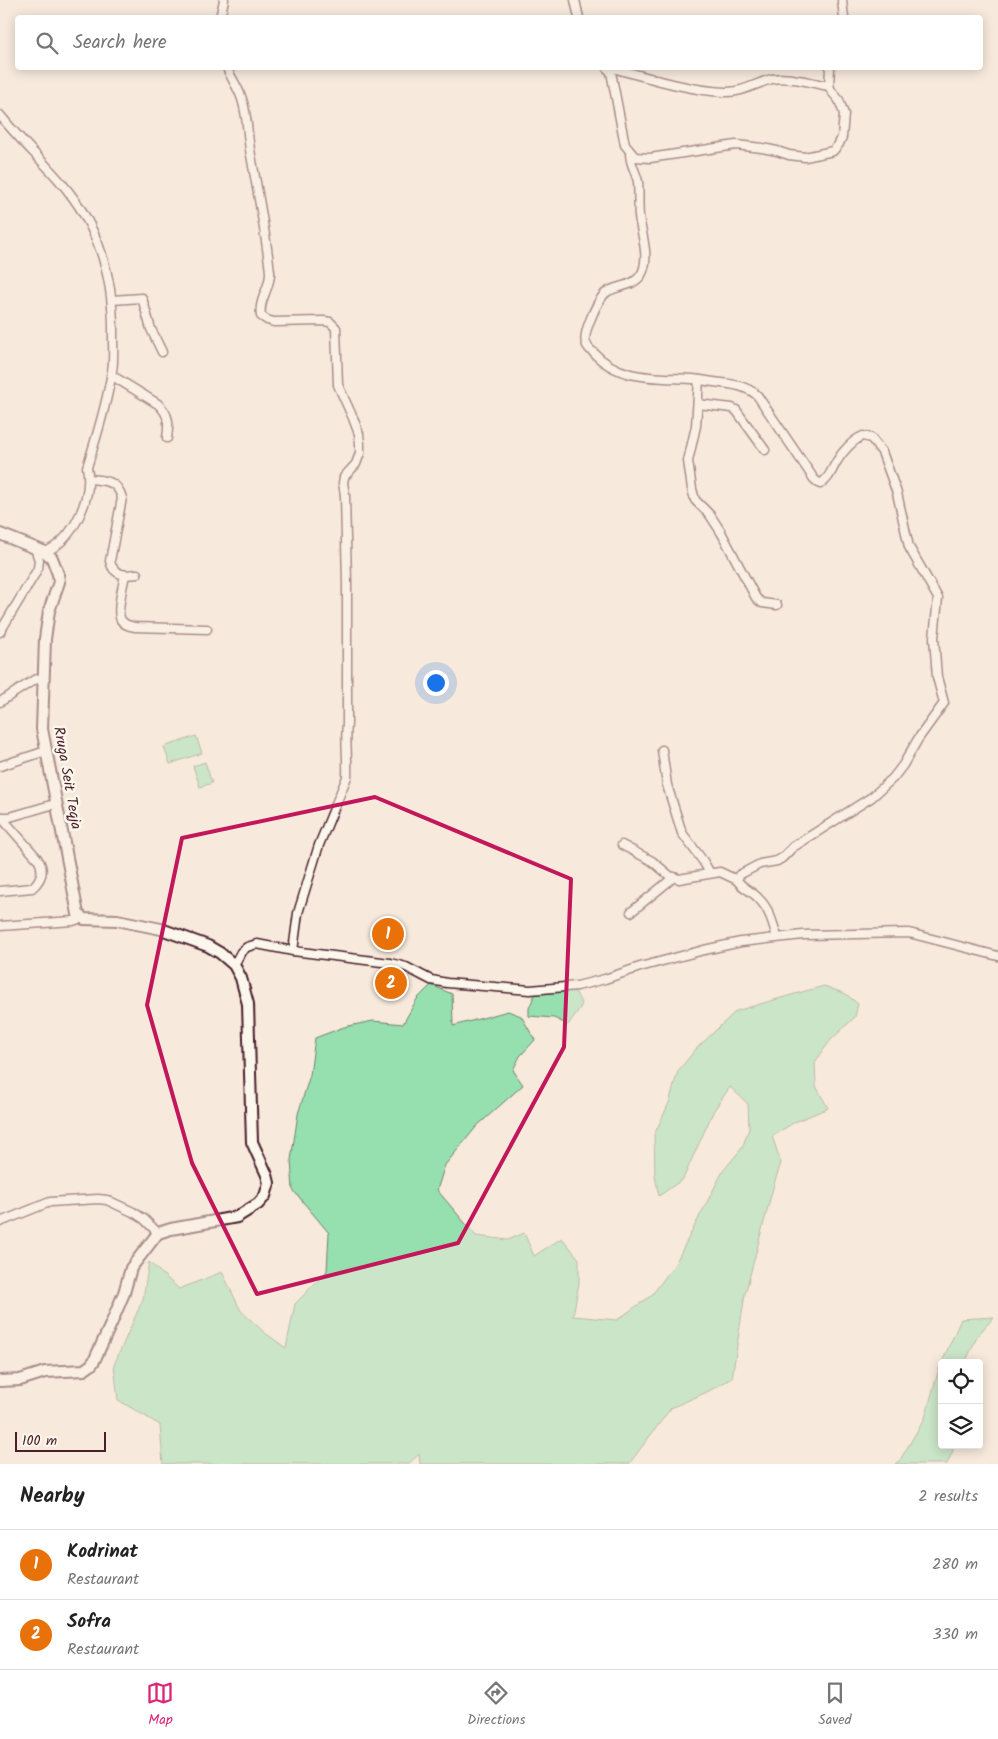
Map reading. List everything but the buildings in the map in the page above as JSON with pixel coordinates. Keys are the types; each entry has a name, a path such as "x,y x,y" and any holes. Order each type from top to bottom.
{"main road":[{"path":"0,534 40,550"},
{"name":"Rruga Seit Teqja","path":"40,550 52,558 57,568 59,582 49,611 45,639 42,678 42,729 77,911 82,918"},
{"path":"0,1381 20,1380 45,1372 84,1370 91,1365 114,1316 131,1268 158,1233 170,1229 237,1217 258,1204 268,1189 267,1175 252,1142 248,1004 241,978 234,965 208,946 161,930 117,920 82,918"}],"street":[{"path":"221,15 224,0"},
{"path":"575,0 578,15"},
{"path":"842,0 844,15"},
{"path":"228,70 238,88 245,109 267,249 270,276 261,303 261,316 274,322 324,321 330,322 336,328 338,385 356,426 360,444 360,453 356,464 344,477 343,483 345,495 347,583 347,723 345,739 348,765 346,777 319,845 298,913 293,951"},
{"path":"609,70 611,72 625,145 635,156 650,158 736,144 805,157 832,150 839,144 842,137 844,114 839,100 829,86 830,70"},
{"path":"621,70 700,89 724,92 736,92 774,79 789,79 829,86"},
{"path":"0,115 68,191 93,230 103,253 107,269 114,321 111,375 87,467 90,478 85,503 75,524 52,549 40,550 37,570 0,632"},
{"path":"630,152 632,168 638,180 639,216 645,254 644,265 636,281 613,288 601,297 588,326 586,343 600,359 613,368 628,374 661,379 699,380 742,386 751,390 814,479 820,484 826,481 838,459 854,441 863,436 871,438 882,452 898,493 909,547 938,598 934,638 937,677 944,703 918,739 903,765 893,778 872,798 792,847 777,861 760,864 743,871 739,875 738,880"},
{"path":"112,300 142,298 151,330 162,352"},
{"path":"111,375 163,408 168,416 167,438"},
{"path":"699,380 696,426 688,461 695,500 710,515 721,532 756,598 762,603 777,605"},
{"path":"698,404 736,410 765,450"},
{"path":"90,478 114,484 120,490 122,498 110,561 111,567 125,576 136,574"},
{"path":"125,576 118,613 126,625 135,627 207,629"},
{"path":"0,702 34,680 42,678"},
{"path":"662,750 667,785 682,833 710,873"},
{"path":"0,766 46,751"},
{"path":"1,817 10,817 51,805"},
{"path":"0,891 32,888 41,877 42,870 41,863 1,817"},
{"path":"622,845 652,861 670,876 680,879 720,872 726,873 738,880 739,883 758,897 765,905 774,924 777,937"},
{"path":"631,912 674,877"},
{"path":"0,926 73,921 82,918"},
{"path":"234,965 241,952 251,945 264,945 293,951 390,963 406,967 431,980 447,983 530,990 577,986 640,967 741,942 803,935 909,933 998,956"},
{"path":"0,1222 50,1202 98,1199 107,1200 133,1212 144,1219 158,1233"}],"highlighted area":[{"path":"375,797 571,879 564,1047 458,1243 257,1294 192,1163 147,1005 182,838"}],"green space":[{"path":"196,736 202,753 170,764 164,747"},
{"path":"205,762 212,783 200,787 193,766"},
{"path":"431,985 452,994 453,1026 508,1011 521,1016 535,1040 520,1056 513,1070 523,1085 477,1126 445,1165 437,1190 476,1236 508,1240 524,1233 534,1256 562,1238 579,1259 579,1283 573,1316 617,1320 652,1295 675,1264 723,1171 742,1148 749,1129 748,1104 730,1087 714,1110 683,1179 659,1196 655,1176 654,1135 669,1103 678,1071 696,1049 736,1011 824,986 846,994 858,1004 855,1017 830,1041 815,1062 816,1086 828,1108 795,1122 772,1136 781,1163 745,1294 732,1378 707,1392 671,1408 629,1464 420,1464 419,1454 408,1464 163,1464 160,1425 118,1400 114,1365 143,1299 149,1262 179,1289 222,1272 241,1311 265,1333 286,1348 295,1304 327,1271 329,1233 293,1190 291,1160 298,1114 310,1075 315,1038 344,1027 373,1021 403,1024 417,999"},
{"path":"574,989 582,1005 568,1025 554,1018 529,1016 529,1008 536,992"},
{"path":"994,1317 978,1335 967,1359 943,1359 961,1319"},
{"path":"938,1372 938,1449 953,1449 947,1464 895,1464 900,1460 925,1418"}],"place":[{"name":"Kodrinat","path":"388,934"},
{"name":"Sofra","path":"391,983"}]}
